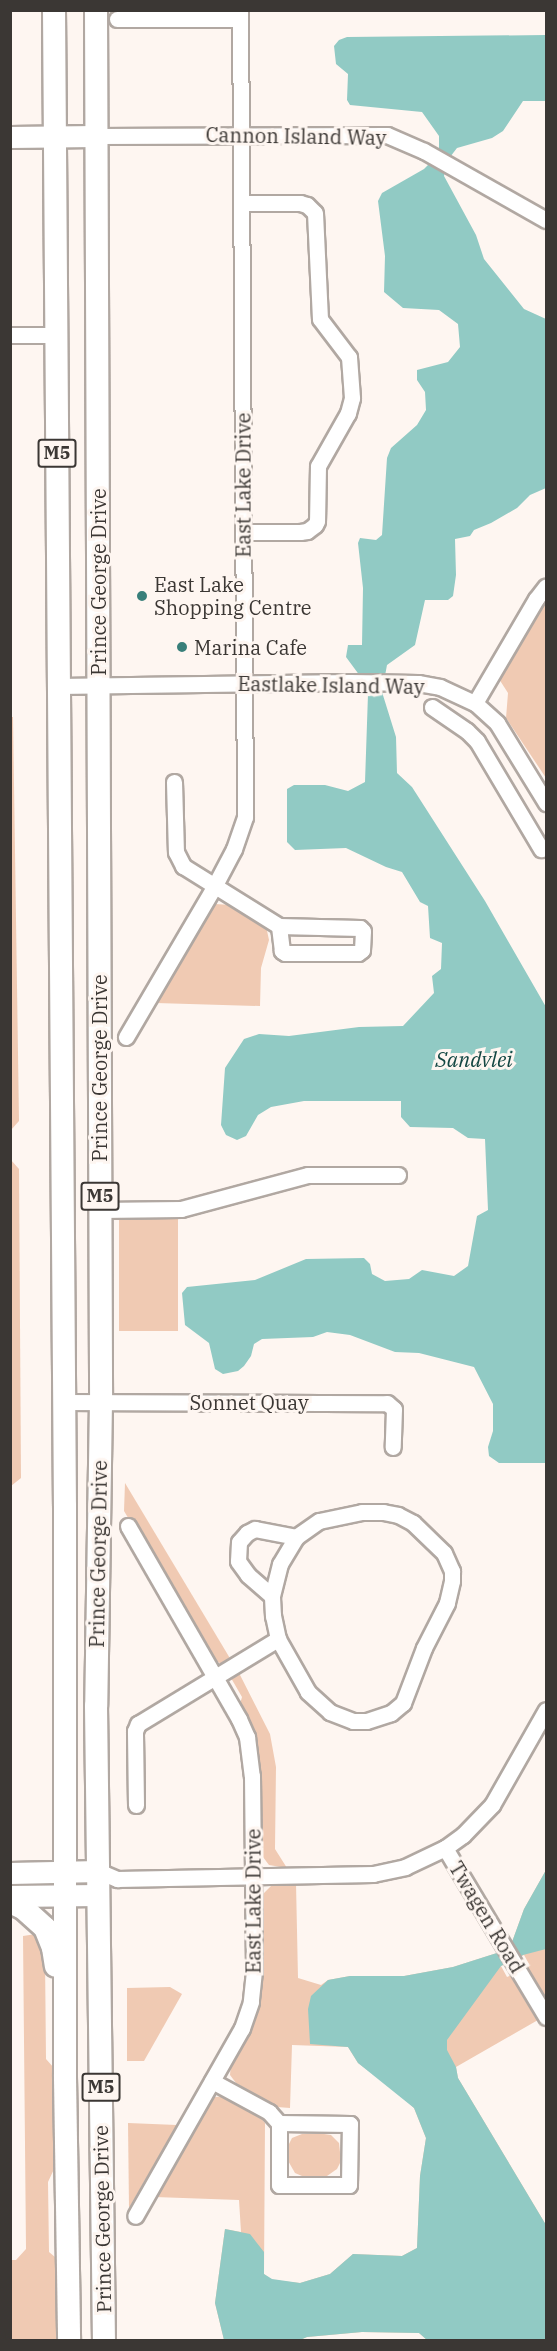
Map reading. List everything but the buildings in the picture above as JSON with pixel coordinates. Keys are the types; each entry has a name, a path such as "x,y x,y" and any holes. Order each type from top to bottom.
{"main road":[{"name":"Prince George Drive","path":"54,10 65,2078 69,2340"},
{"name":"Prince George Drive","path":"96,10 100,1210 96,1706 107,1875 98,1895 104,2340"},
{"path":"10,1902 23,1908 41,1923 53,1948 65,2078"},
{"path":"69,2280 103,2280"}],"street":[{"path":"117,19 240,15"},
{"name":"East Lake Drive","path":"126,1037 215,885 234,849 245,817 240,15"},
{"name":"Cannon Island Way","path":"96,136 373,134 401,139 546,220"},
{"path":"10,136 96,136"},
{"path":"241,203 300,203 307,205 315,213 320,319 349,357 352,398 348,413 318,466 315,525 307,531 300,532 243,532"},
{"path":"10,335 56,335"},
{"path":"475,704 536,599 546,586"},
{"name":"Eastlake Island Way","path":"58,686 394,682 440,687 475,704 497,723 546,803"},
{"path":"432,707 467,731 477,741 541,849"},
{"path":"477,741 497,723"},
{"path":"174,782 178,858 186,868 279,926 360,928 363,931 362,950 358,953 285,953 282,951 279,926"},
{"path":"100,1210 181,1209 308,1175 398,1174"},
{"name":"Sonnet Quay","path":"63,1402 387,1403 394,1409 393,1447"},
{"path":"362,1512 398,1515 413,1523 444,1553 452,1571 451,1592 424,1648 403,1703 381,1718 353,1721 330,1712 317,1703 308,1692 278,1640 272,1596 280,1564 296,1537 319,1521 362,1512"},
{"name":"East Lake Drive","path":"128,1526 239,1719 251,1756 254,1971 251,2002 242,2028 135,2216"},
{"path":"272,1596 248,1575 238,1561 239,1542 255,1529 296,1537"},
{"path":"136,1805 135,1731 138,1724 278,1640"},
{"path":"10,1873 253,1876 373,1874 405,1868 445,1848 463,1835 492,1805 546,1710"},
{"name":"Twagen Road","path":"445,1848 546,2017"},
{"path":"10,1896 98,1895"},
{"path":"212,2081 269,2112 279,2123 279,2185 350,2185 350,2124 279,2123"}],"shaded area":[{"path":"546,598 546,778 506,718 508,693 499,679 522,634"},
{"path":"10,717 13,717 19,1121 11,1130"},
{"path":"215,904 231,905 266,926 269,940 261,968 260,1006 156,1003 208,909"},
{"path":"11,1160 19,1169 21,1478 11,1486"},
{"path":"119,1217 178,1217 178,1331 119,1331"},
{"path":"125,1483 231,1660 221,1664 211,1657 124,1511"},
{"path":"238,1671 270,1734 276,1767 275,1849 287,1868 269,1865 260,1853 259,1755 254,1734 240,1704 242,1697 231,1678"},
{"path":"546,1870 546,2004 525,1967 529,1964 524,1955 501,1966 507,1977 512,1975 538,2020 456,2067 458,2078 546,2225 546,2340 427,2340 419,2333 362,2332 307,2337 300,2340 224,2340 215,2303 225,2229 241,2232 239,2200 155,2197 206,2105 215,2097 227,2096 257,2113 265,2123 264,2274 272,2280 300,2283 330,2274 353,2254 402,2256 417,2248 420,2176 426,2138 414,2108 395,2090 358,2063 348,2047 292,2045 290,2108 277,2107 236,2083 230,2075 231,2063 249,2028 259,1999 263,1894 272,1885 296,1883 298,1978 321,1985 328,1980 350,1976 404,1976 453,1967 500,1952 512,1942 524,1909"},
{"path":"36,1934 45,1957 46,2059 54,2068 55,2167 48,2182 49,2252 55,2257 62,2307 62,2340 11,2340 10,2260 16,2260 26,2249 23,1936"},
{"path":"170,1987 182,1994 144,2061 127,2061 127,1988"},
{"path":"128,2123 177,2125 129,2208"},
{"path":"302,2134 331,2135 339,2143 341,2161 337,2169 327,2176 302,2176 295,2173 287,2159 292,2138"}],"water":[{"name":"Sandvlei","path":"546,35 546,101 523,101 503,131 492,138 457,148 447,161 444,176 476,235 484,259 524,309 546,319 546,488 530,495 517,508 474,530 470,536 455,539 456,575 453,596 448,600 425,600 415,645 387,665 382,692 396,737 397,773 412,787 485,901 546,1007 546,1463 499,1463 489,1456 488,1447 493,1431 493,1404 474,1367 419,1353 395,1352 350,1335 327,1332 313,1337 262,1339 254,1344 251,1356 244,1366 238,1371 223,1374 215,1369 209,1343 185,1325 182,1293 187,1287 255,1280 306,1259 364,1258 370,1264 372,1274 385,1281 409,1279 422,1270 454,1276 468,1266 477,1216 488,1210 485,1139 468,1138 453,1128 410,1127 401,1117 401,1101 304,1101 271,1107 258,1115 246,1136 237,1140 226,1135 221,1125 225,1068 244,1039 259,1034 289,1036 359,1027 403,1026 434,993 432,976 441,969 442,943 430,938 428,906 420,902 402,872 346,848 295,850 287,842 287,789 294,785 325,785 348,791 365,782 368,694 360,676 346,657 348,645 362,645 363,588 358,543 360,538 376,540 382,535 387,458 391,448 417,425 426,410 425,392 417,380 417,370 448,362 460,347 458,324 439,310 403,308 384,292 385,256 378,201 382,193 424,169 432,161 439,148 439,136 422,112 350,105 347,100 348,74 336,64 334,46 339,40 347,37"},
{"path":"546,1870 546,1949 523,1955 501,1966 447,2040 447,2050 456,2067 458,2078 546,2225 546,2340 427,2340 419,2333 362,2332 307,2337 300,2340 224,2340 215,2303 225,2229 250,2234 264,2252 264,2274 272,2279 300,2283 330,2274 353,2254 402,2256 417,2248 420,2176 426,2138 414,2108 358,2063 348,2047 310,2044 308,2009 311,1996 328,1980 350,1976 404,1976 453,1967 500,1952 512,1942 524,1909"}],"place":[{"name":"East Lake Shopping Centre","path":"142,596"},
{"name":"Marina Cafe","path":"182,647"}]}
